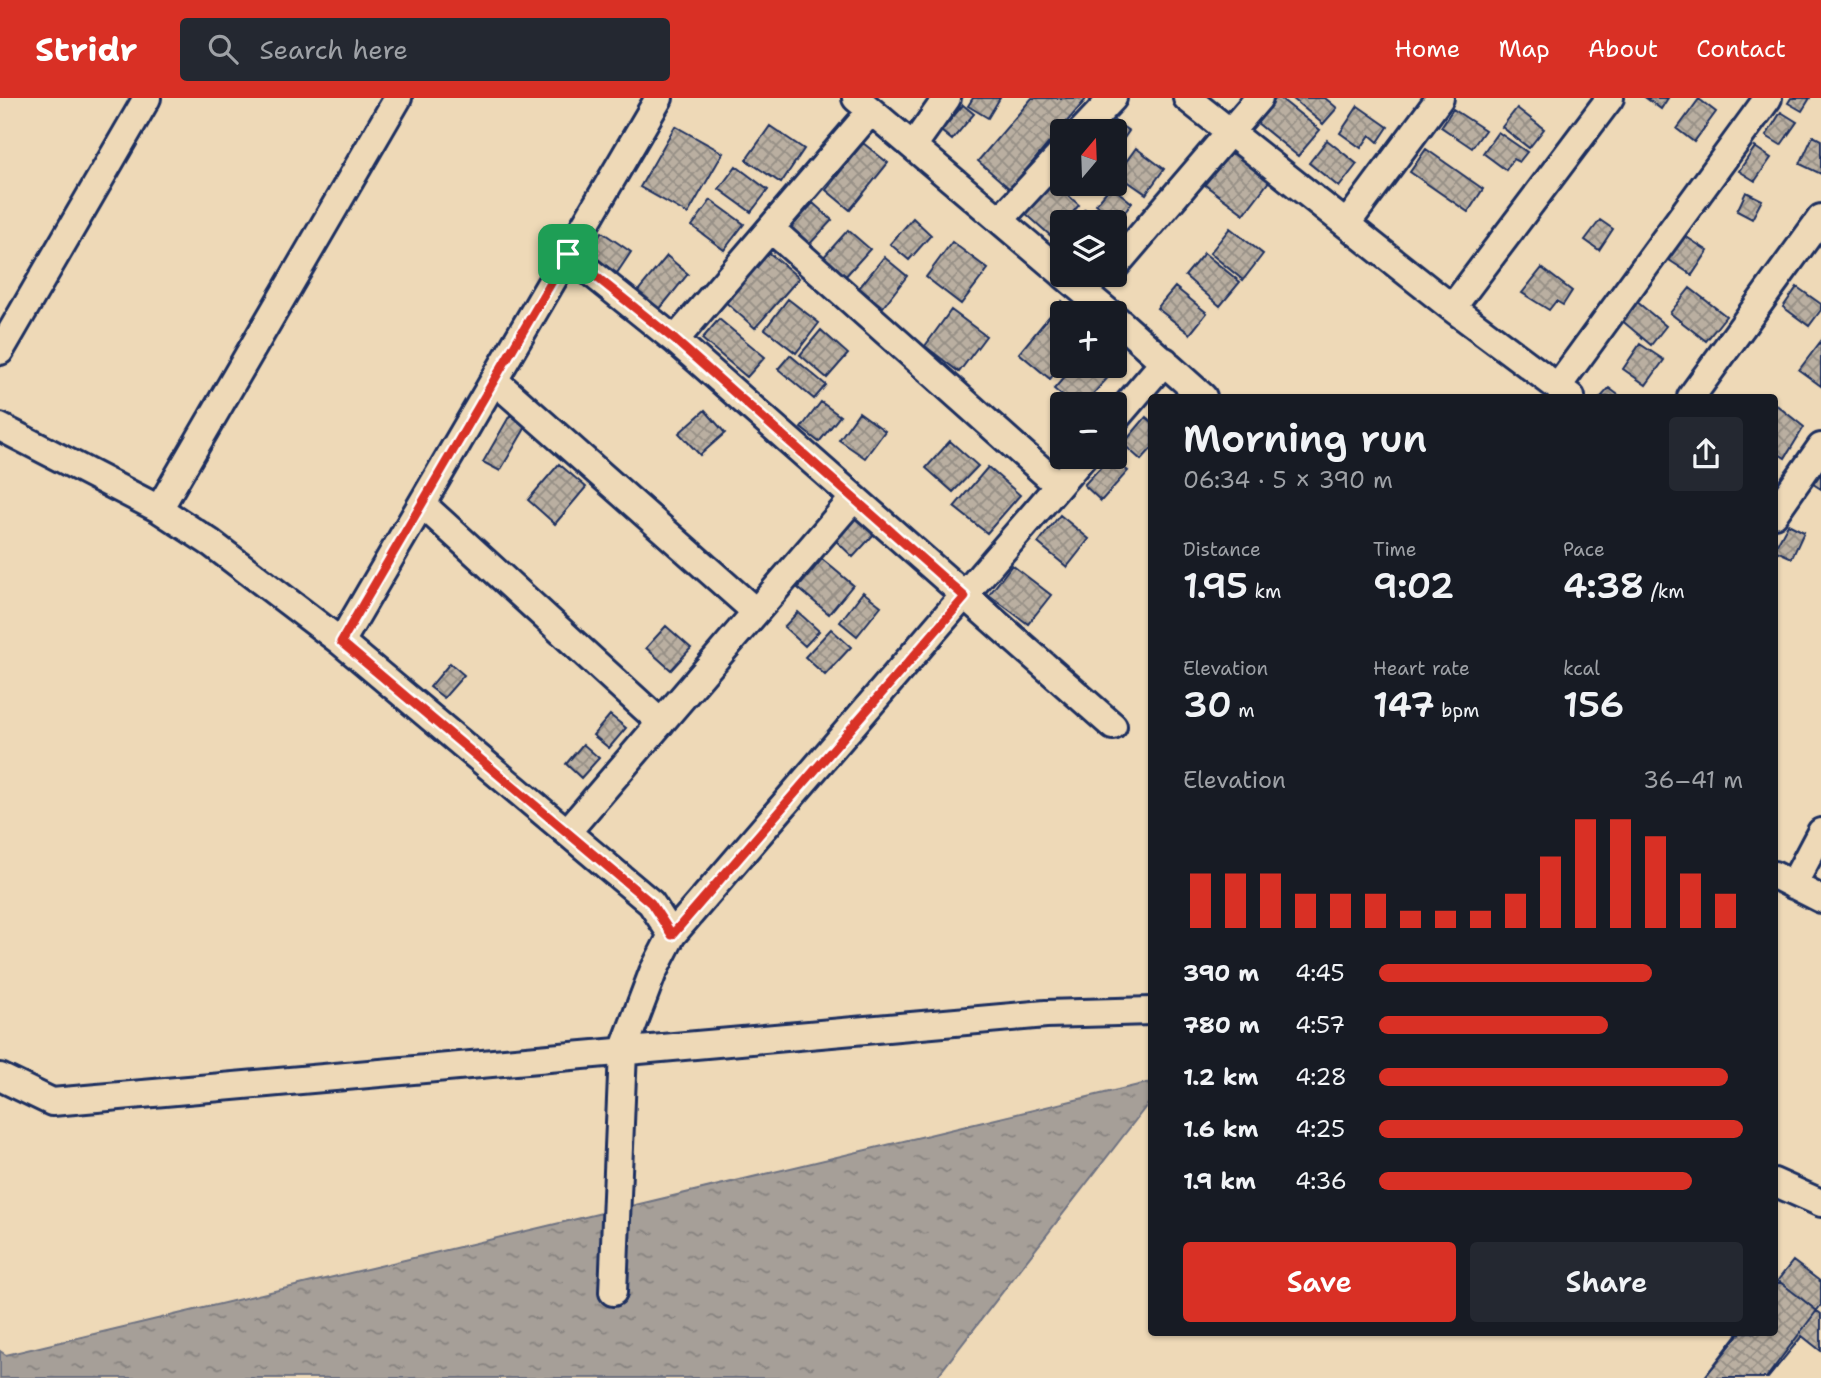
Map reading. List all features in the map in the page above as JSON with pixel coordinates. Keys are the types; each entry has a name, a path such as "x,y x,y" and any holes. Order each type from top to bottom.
{"street":[{"path":"0,351 147,98"},
{"path":"159,509 398,98"},
{"path":"341,642 659,98"},
{"path":"913,146 947,98"},
{"path":"1094,119 1113,98"},
{"path":"1187,98 1348,222 1452,308 1564,391 1768,98"},
{"path":"1127,252 1233,132 1259,98"},
{"path":"1348,222 1440,98"},
{"path":"1452,308 1610,98"},
{"path":"675,340 771,229 864,104 1050,263"},
{"path":"1000,220 1050,166"},
{"path":"1693,394 1821,218"},
{"path":"771,229 1058,485"},
{"path":"568,254 675,340 1113,726"},
{"path":"1078,287 1094,301"},
{"path":"1088,296 1096,287"},
{"path":"1127,328 1200,394"},
{"path":"1127,405 1165,361"},
{"path":"494,380 756,612"},
{"path":"0,427 159,509 211,543 341,642 651,903 672,935"},
{"path":"1778,508 1821,447"},
{"path":"613,1292 623,1051 653,972 672,935 1072,469"},
{"path":"567,832 853,499"},
{"path":"422,504 660,723"},
{"path":"1821,832 1784,880 1821,899"},
{"path":"0,1077 52,1102 1046,1014 1148,1011"},
{"path":"1778,1184 1821,1203"}],"water":[{"path":"1148,1083 1148,1104 936,1378 0,1378 0,1351 6,1355"}],"building":[{"path":"973,98 1000,98 988,118 968,106"},
{"path":"1032,98 1087,98 1069,119 1050,119 1050,142 1010,189 978,161"},
{"path":"1276,98 1280,98 1320,130 1298,156 1256,122"},
{"path":"1292,98 1325,98 1337,108 1323,124"},
{"path":"1646,98 1668,98 1661,109"},
{"path":"1791,98 1810,98 1802,111 1788,103"},
{"path":"1699,99 1716,112 1694,142 1677,129"},
{"path":"963,105 974,114 952,140 941,131"},
{"path":"1358,106 1388,127 1378,142 1370,135 1361,148 1340,133"},
{"path":"1517,108 1544,129 1529,148 1502,127"},
{"path":"1453,109 1485,130 1472,148 1441,127"},
{"path":"1102,112 1112,119 1097,119"},
{"path":"1781,112 1797,122 1781,145 1766,136"},
{"path":"675,126 723,153 688,214 640,187"},
{"path":"770,126 804,149 781,183 746,160"},
{"path":"1498,132 1527,152 1519,162 1513,159 1506,170 1483,153"},
{"path":"1813,136 1821,140 1821,174 1800,164"},
{"path":"1327,140 1357,164 1339,187 1309,163"},
{"path":"863,143 888,163 850,210 826,190"},
{"path":"1226,147 1270,180 1244,214 1201,182"},
{"path":"1755,147 1771,158 1755,181 1739,171"},
{"path":"1136,148 1164,169 1146,194 1127,181 1127,160"},
{"path":"1426,149 1483,189 1468,212 1410,172"},
{"path":"736,166 768,190 751,212 719,189"},
{"path":"1050,183 1050,196 1069,196 1079,205 1075,210 1050,210 1050,235 1024,212"},
{"path":"1746,192 1762,200 1752,219 1737,211"},
{"path":"1103,196 1123,196 1132,203 1126,210 1103,210 1096,204"},
{"path":"711,200 744,224 724,250 692,226"},
{"path":"813,203 832,220 807,247 789,230"},
{"path":"913,218 931,235 909,260 890,244"},
{"path":"1600,220 1613,229 1599,250 1585,240"},
{"path":"1230,228 1263,254 1243,280 1210,253"},
{"path":"848,230 870,249 844,278 822,259"},
{"path":"602,232 631,252 617,273 587,253"},
{"path":"1682,234 1708,251 1692,275 1666,258"},
{"path":"952,242 988,269 961,304 926,277"},
{"path":"766,250 799,278 755,328 723,300"},
{"path":"1204,253 1240,282 1220,306 1185,276"},
{"path":"667,256 688,274 659,310 637,292"},
{"path":"884,257 907,276 883,307 859,288"},
{"path":"1542,268 1572,291 1563,305 1556,301 1549,310 1522,293"},
{"path":"1175,287 1207,313 1190,334 1157,308"},
{"path":"1797,287 1821,304 1821,310 1809,326 1783,307"},
{"path":"1690,288 1726,316 1706,341 1670,313"},
{"path":"788,299 819,323 796,353 765,329"},
{"path":"1636,301 1666,326 1651,345 1620,319"},
{"path":"951,310 986,336 959,372 925,346"},
{"path":"1050,316 1050,379 1019,353"},
{"path":"719,319 765,357 747,377 702,339"},
{"path":"821,330 848,354 827,378 800,355"},
{"path":"1821,341 1821,386 1799,370"},
{"path":"1640,344 1664,360 1646,385 1623,369"},
{"path":"790,355 826,385 814,399 778,369"},
{"path":"1064,378 1107,378 1095,392 1058,392 1054,389"},
{"path":"1609,388 1617,394 1604,394"},
{"path":"821,402 840,416 819,442 801,428"},
{"path":"1778,406 1804,427 1785,458 1778,454"},
{"path":"705,410 725,433 700,455 679,433"},
{"path":"859,412 885,431 865,458 839,440"},
{"path":"510,415 527,425 500,471 483,462"},
{"path":"1146,417 1148,452 1141,460 1127,448 1127,439"},
{"path":"950,441 978,466 953,492 926,468"},
{"path":"559,464 586,487 555,524 528,500"},
{"path":"988,467 1020,495 987,533 954,507"},
{"path":"1099,469 1128,471 1101,501 1084,485"},
{"path":"1821,470 1821,489 1813,484"},
{"path":"857,514 876,532 853,557 834,539"},
{"path":"1060,515 1089,539 1067,567 1038,543"},
{"path":"1788,524 1804,532 1792,558 1778,552 1778,543"},
{"path":"822,559 853,585 829,614 798,588"},
{"path":"1012,565 1051,595 1028,624 989,595"},
{"path":"863,592 881,606 857,636 840,622"},
{"path":"798,612 819,631 805,646 784,627"},
{"path":"666,626 691,648 671,670 646,648"},
{"path":"831,629 851,647 825,675 805,657"},
{"path":"450,663 464,675 444,698 430,687"},
{"path":"610,715 626,728 609,748 593,735"},
{"path":"583,744 599,758 581,778 566,764"},
{"path":"1793,1261 1821,1282 1821,1305 1766,1378 1704,1378 1736,1336 1778,1336 1778,1280"},
{"path":"1780,1282 1821,1314 1821,1351 1802,1336 1768,1378 1704,1378 1738,1336 1778,1336"}],"route":[{"path":"568,254 675,340 965,597 672,935 651,903 341,642 568,254"}]}
